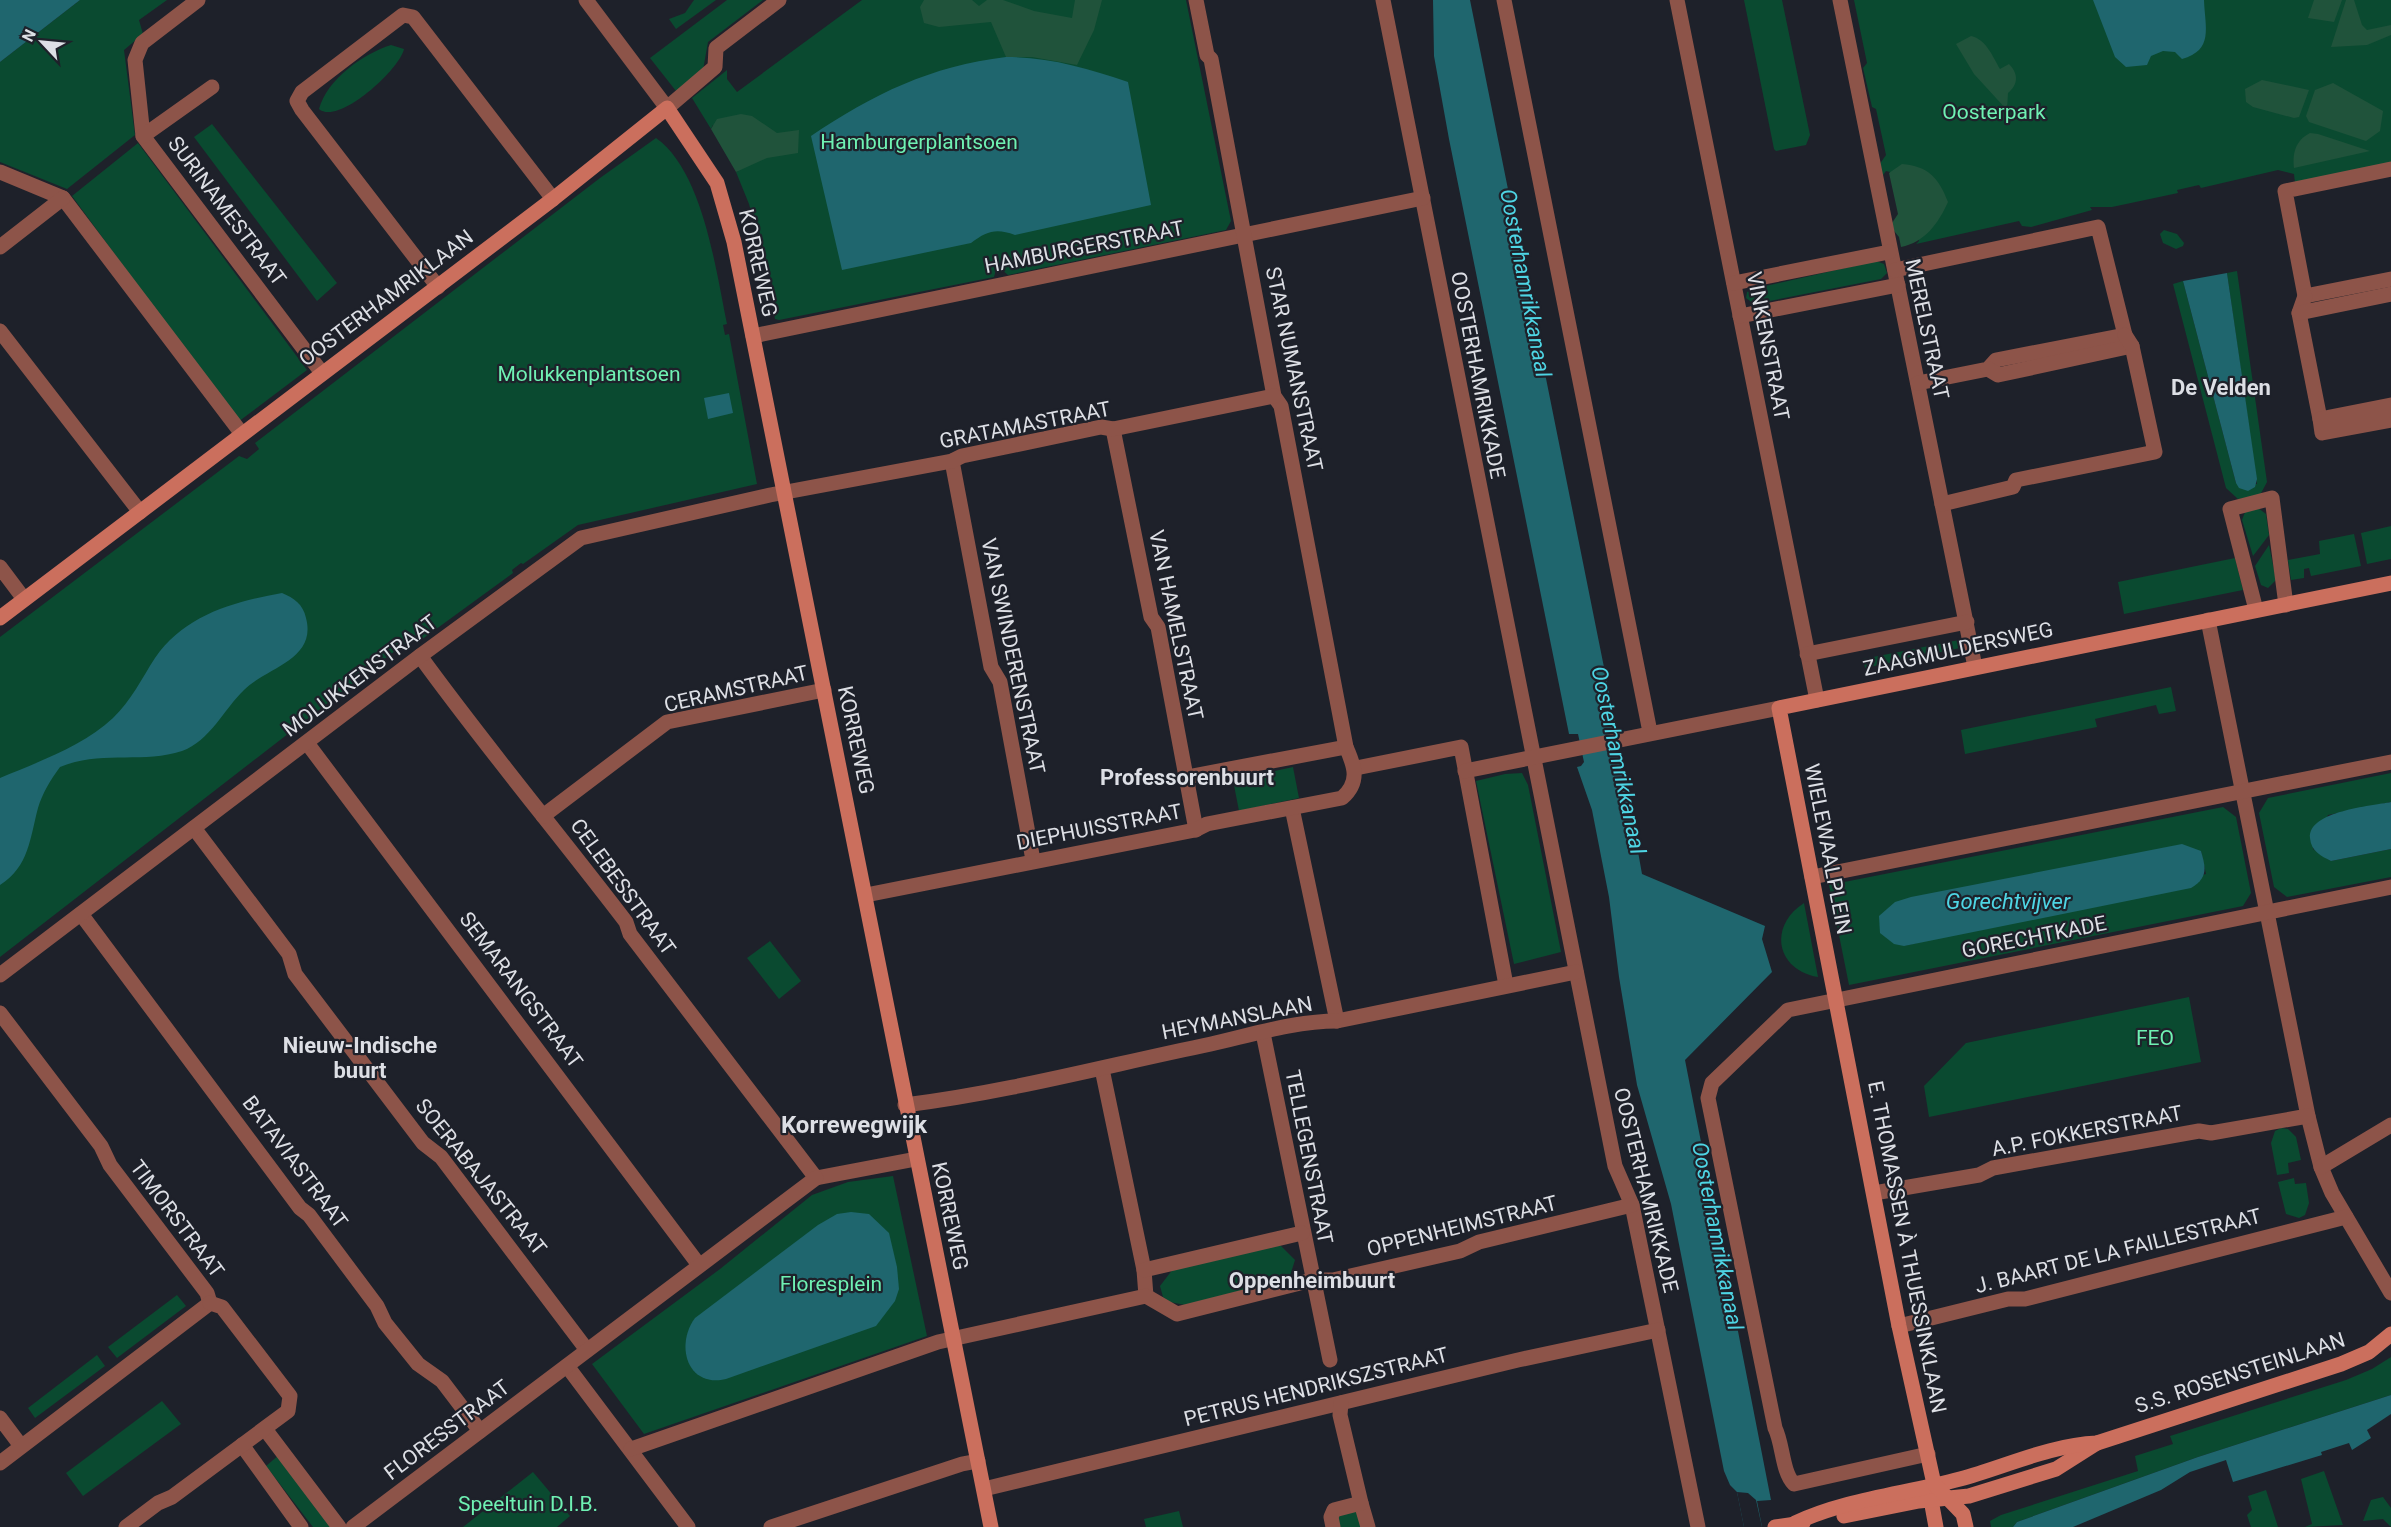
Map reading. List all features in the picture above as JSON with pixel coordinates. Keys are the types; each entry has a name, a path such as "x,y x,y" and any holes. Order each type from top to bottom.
{"street":[{"name":"SURINAMESTRAAT","path":"198,0 142,43 135,60 143,135 322,373"},
{"name":"KORREWEG","path":"586,0 667,108 717,183 734,242 991,1527"},
{"name":"OOSTERHAMRIKLAAN","path":"0,618 553,199 715,67 716,48 779,0"},
{"name":"STAR NUMANSTRAAT","path":"1196,0 1207,55 1211,59 1274,396 1281,406 1346,747"},
{"name":"OOSTERHAMRIKKADE","path":"1383,0 1482,507 1615,1166 1632,1205 1698,1527"},
{"path":"1504,0 1650,732"},
{"name":"VINKENSTRAAT","path":"1677,0 1817,700"},
{"name":"MERELSTRAAT","path":"1840,0 1889,252 1918,383 1975,667"},
{"path":"438,287 297,101 302,92 404,15 413,17 553,199"},
{"path":"143,135 212,87"},
{"path":"2391,169 2285,191 2305,296 2299,313 2322,433 2391,420"},
{"path":"0,172 63,198 242,434"},
{"path":"0,248 63,198"},
{"name":"HAMBURGERSTRAAT","path":"753,336 1423,198"},
{"path":"1740,316 2098,227 2129,340 2155,452 2016,480 2013,488 1942,504"},
{"path":"1734,283 1889,252"},
{"path":"2305,296 2391,279"},
{"path":"2299,313 2391,294"},
{"path":"0,331 140,512"},
{"path":"1918,383 1988,369 1996,360 2129,340"},
{"name":"GRATAMASTRAAT","path":"784,493 952,461 962,456 1101,427 1113,429 1274,396"},
{"path":"2320,419 2391,405"},
{"name":"VAN HAMELSTRAAT","path":"1113,429 1151,617 1158,627 1196,830"},
{"name":"VAN SWINDERENSTRAAT","path":"952,461 991,667 1000,682 1034,860"},
{"name":"MOLUKKENSTRAAT","path":"0,975 420,656 581,538 784,493"},
{"path":"2256,610 2230,509 2272,498 2286,605"},
{"path":"0,567 24,599"},
{"name":"ZAAGMULDERSWEG","path":"1534,756 2391,584"},
{"path":"2208,620 2308,1116 2321,1167 2346,1217 2391,1293"},
{"name":"ZAAGMULDERSWEG","path":"1807,654 1967,622"},
{"name":"CELEBESSTRAAT","path":"420,656 619,913 630,934 816,1178"},
{"name":"CERAMSTRAAT","path":"543,816 667,722 824,690"},
{"name":"WIELEWAALPLEIN","path":"1779,708 1836,999"},
{"name":"SEMARANGSTRAAT","path":"307,743 699,1265"},
{"path":"1346,747 1356,768 1461,747 1506,985"},
{"name":"DIEPHUISSTRAAT","path":"1186,777 1346,747"},
{"path":"1466,771 1534,756"},
{"path":"1812,877 2391,762"},
{"name":"DIEPHUISSTRAAT","path":"866,895 1034,860 1044,862 1196,830 1207,824 1342,798 1352,788 1356,768"},
{"path":"1292,808 1337,1021"},
{"name":"SOERABAJASTRAAT","path":"194,828 289,954 295,974 423,1143 441,1157 588,1350"},
{"name":"GORECHTKADE","path":"1928,1454 1794,1484 1789,1479 1781,1440 1774,1428 1708,1098 1713,1083 1788,1010 2391,887"},
{"name":"BATAVIASTRAAT","path":"81,914 300,1208 309,1215 377,1306 385,1323 418,1364 441,1381 480,1431"},
{"name":"HEYMANSLAAN","path":"905,1105 987,1093 1263,1033 1324,1021 1337,1021 1576,972"},
{"name":"E. THOMASSEN À THUESSINKLAAN","path":"1836,999 1899,1326 1934,1484"},
{"name":"TIMORSTRAAT","path":"0,1013 101,1146 110,1165 207,1293 210,1303 222,1307 290,1396 288,1411 172,1497 158,1503 126,1527"},
{"name":"TELLEGENSTRAAT","path":"1263,1033 1302,1233 1330,1360"},
{"path":"631,1449 938,1342 1146,1296 1144,1270 1102,1069"},
{"name":"A.P. FOKKERSTRAAT","path":"1874,1193 1979,1175 1993,1168 2199,1131 2211,1133 2308,1116"},
{"path":"2321,1167 2391,1125"},
{"path":"688,1527 567,1366 816,1178 916,1159"},
{"name":"OPPENHEIMSTRAAT","path":"1146,1296 1177,1314 1312,1281 1333,1280 1460,1251 1479,1242 1632,1205"},
{"name":"J. BAART DE LA FAILLESTRAAT","path":"1899,1326 2008,1299 2025,1299 2346,1217"},
{"path":"1144,1270 1302,1233"},
{"path":"0,1463 210,1303"},
{"name":"PETRUS HENDRIKSZSTRAAT","path":"984,1489 1658,1330"},
{"name":"S.S. ROSENSTEINLAAN","path":"1795,1523 1813,1523 1931,1500 1969,1496 2056,1469 2097,1443 2341,1364 2369,1352 2391,1335"},
{"name":"FLORESSTRAAT","path":"353,1527 567,1366"},
{"path":"1341,1403 1340,1415 1368,1527"},
{"path":"0,1418 21,1446"},
{"path":"265,1429 339,1527"},
{"name":"S.S. ROSENSTEINLAAN","path":"1795,1523 1811,1515 1958,1480 2077,1444 2097,1443"},
{"path":"242,1445 301,1527"},
{"path":"771,1527 940,1471 978,1461"},
{"path":"1934,1484 1963,1514 1965,1527"},
{"path":"1934,1484 1931,1500 1936,1527"},
{"path":"1333,1527 1331,1517 1334,1510 1361,1503"},
{"path":"1775,1527 1795,1523"}],"green space":[{"path":"80,0 167,0 139,20 143,34 124,50 135,135 67,189 0,162 0,62"},
{"path":"694,0 716,0 676,29 669,19 685,13"},
{"path":"727,0 763,0 708,42 703,70 676,91 650,58"},
{"name":"Hamburgerplantsoen","path":"862,0 1186,0 1231,221 1226,230 1008,275 1001,269 996,270 994,277 775,319 769,289 773,287 759,230 756,230 749,204 736,172 738,171 713,125 711,129 692,98 727,70 727,79 737,92"},
{"path":"924,0 972,0 979,6 987,0 1003,0 1034,11 1072,18 1075,0 1102,0 1094,30 1077,65 1032,57 1006,57 991,22 939,27 924,23 920,7"},
{"path":"1744,0 1782,0 1810,135 1806,145 1776,151 1774,149"},
{"name":"Oosterpark","path":"1854,0 2391,0 2391,163 2295,183 2294,174 2278,170 2201,188 2199,185 2177,190 2178,193 2112,207 2090,207 2092,210 2031,227 2022,226 2019,221 1916,244 1919,241 1890,172 1886,171 1881,178 1877,168 1886,155 1876,109 1872,107 1863,68 1867,63"},
{"path":"2314,0 2342,0 2334,22 2308,18"},
{"path":"2346,0 2354,0 2362,25 2367,30 2391,25 2391,35 2367,45 2331,47"},
{"path":"1971,36 1985,45 2000,69 2009,64 2016,75 2015,83 2008,93 2007,110 1974,74 1956,44"},
{"path":"391,45 404,49 400,58 367,93 340,110 328,112 319,109 330,88 348,69 358,61"},
{"path":"2262,80 2309,90 2299,117 2294,118 2253,107 2246,102 2245,89"},
{"path":"2333,83 2383,111 2380,131 2366,141 2309,122 2306,116 2315,90"},
{"path":"741,114 752,116 777,133 799,130 798,153 767,158 736,172 711,129 717,119"},
{"path":"212,124 337,283 317,301 194,137"},
{"path":"2310,133 2370,151 2294,168 2296,148 2301,139"},
{"name":"Molukkenplantsoen","path":"656,138 672,153 685,174 705,224 727,324 723,325 725,335 729,334 757,484 578,525 523,564 521,563 512,570 513,573 417,643 413,638 400,647 0,957 0,637 239,456 247,459 259,449 255,443 600,178"},
{"path":"138,143 307,370 238,422 72,196"},
{"path":"1902,164 1919,167 1931,175 1941,186 1948,202 1930,231 1910,245 1901,247 1899,237 1890,226 1898,214 1889,173"},
{"path":"2164,230 2177,234 2184,243 2183,246 2176,249 2163,243 2160,234"},
{"path":"1876,261 1884,264 1887,273 1881,279 1754,304 1746,298 1747,292 1752,289"},
{"path":"2237,271 2267,482 2259,497 2238,499 2226,488 2173,284 2183,281 2236,483 2257,484 2227,273"},
{"path":"2258,508 2266,514 2269,535 2253,556 2242,520 2245,512"},
{"path":"2391,526 2391,559 2367,564 2361,533"},
{"path":"2354,534 2361,566 2311,576 2309,568 2304,569 2304,578 2291,580 2288,560 2320,554 2319,541"},
{"path":"2269,545 2276,580 2268,588 2261,585 2255,566"},
{"path":"2235,558 2243,590 2124,614 2118,582"},
{"path":"1959,640 1960,648 1865,668 1863,659"},
{"path":"2171,687 2176,711 2159,714 2156,705 2095,719 2097,727 1965,754 1961,730"},
{"path":"1293,767 1299,798 1239,811 1233,780"},
{"path":"1522,773 1528,785 1561,952 1514,964 1476,781 1505,774"},
{"path":"2391,773 2391,802 2328,815 2313,849 2331,861 2391,849 2391,877 2287,897 2274,887 2259,813 2268,798"},
{"path":"2223,807 2236,817 2251,893 2243,906 1849,985 1829,885","holes":["2201,851 2206,874 1904,946"]},
{"path":"1804,903 1818,977 1804,973 1793,966 1782,946 1785,923"},
{"path":"770,941 801,981 779,999 747,958"},
{"name":"FEO","path":"2189,997 2201,1062 1929,1117 1924,1086 1966,1043"},
{"path":"2281,1128 2288,1129 2296,1137 2301,1160 2288,1163 2289,1173 2277,1175 2271,1143 2275,1131"},
{"name":"Floresplein","path":"893,1176 927,1336 644,1434 592,1364 720,1269 812,1195 848,1182"},
{"path":"2294,1178 2295,1184 2306,1183 2309,1203 2305,1215 2299,1218 2286,1214 2278,1182"},
{"path":"1279,1244 1295,1260 1289,1279 1185,1305 1170,1302 1163,1297 1160,1286 1173,1269"},
{"path":"177,1295 186,1306 117,1358 108,1347"},
{"path":"97,1355 105,1366 35,1418 28,1408"},
{"path":"2391,1357 2391,1395 2198,1457 2017,1522 2013,1527 1991,1527 1990,1521 2001,1515 2138,1471 2135,1456 2173,1444 2170,1436 2346,1380 2372,1369"},
{"path":"162,1401 181,1424 83,1496 66,1473"},
{"path":"279,1455 332,1527 313,1527 266,1466"},
{"path":"2324,1471 2343,1525 2305,1527 2312,1524 2301,1479"},
{"name":"Speeltuin D.I.B.","path":"533,1472 570,1516 557,1527 463,1527"},
{"path":"2266,1490 2278,1527 2251,1527 2247,1515 2252,1510 2248,1496"},
{"path":"2383,1497 2391,1508 2391,1527 2383,1519 2363,1521 2371,1500"},
{"path":"1356,1507 1365,1527 1338,1527 1339,1511"},
{"path":"1179,1511 1183,1527 1146,1527 1144,1519"}],"water":[{"path":"0,0 80,0 0,62"},
{"name":"Oosterhamrikkanaal","path":"1433,0 1470,0 1615,722 1642,874 1765,926 1762,939 1772,972 1685,1060 1771,1500 1757,1501 1762,1527 1744,1527 1737,1492 1730,1485 1724,1471 1671,1204 1637,1085 1619,977 1609,897 1592,810 1577,767 1584,762 1578,734 1569,734 1449,139 1434,56"},
{"path":"2093,0 2204,0 2206,29 2203,44 2192,55 2182,59 2175,52 2163,51 2151,56 2147,65 2126,67 2115,57"},
{"path":"1006,57 1068,64 1128,82 1151,205 1015,235 992,232 971,243 842,270 811,136 857,107 904,84 953,67"},
{"path":"2227,273 2257,479 2255,487 2248,491 2239,488 2236,483 2183,281"},
{"path":"729,393 733,413 708,419 704,398"},
{"path":"282,593 297,602 306,618 307,632 304,644 297,653 244,690 201,740 182,751 152,757 90,759 60,767 40,803 23,861 10,878 0,885 0,778 60,752 101,728 125,704 167,643 195,621 228,606"},
{"path":"2391,802 2391,849 2331,861 2314,850 2310,838 2312,829 2319,822 2342,811"},
{"name":"Gorechtvijver","path":"2182,844 2201,851 2204,863 2203,876 2191,888 1904,946 1894,944 1880,933 1879,916 1895,902 1911,897"},
{"path":"851,1212 869,1214 889,1233 897,1267 899,1289 895,1301 876,1326 726,1379 713,1380 702,1377 694,1371 688,1362 686,1340 695,1318 818,1225 837,1214"},
{"path":"2391,1395 2391,1414 2367,1430 2371,1438 2352,1450 2349,1443 2321,1452 2322,1455 2233,1482 2226,1460 2190,1472 2161,1490 2073,1527 2013,1527 2017,1522 2198,1457"}],"pier":[{"path":"1737,1492 1748,1493 1756,1500 1762,1527 1744,1527"}],"district":[{"name":"De Velden","path":"2221,387"},
{"name":"Professorenbuurt","path":"1187,777"},
{"name":"Nieuw-Indische buurt","path":"360,1058"},
{"name":"Korrewegwijk","path":"854,1125"},
{"name":"Oppenheimbuurt","path":"1312,1280"}]}
